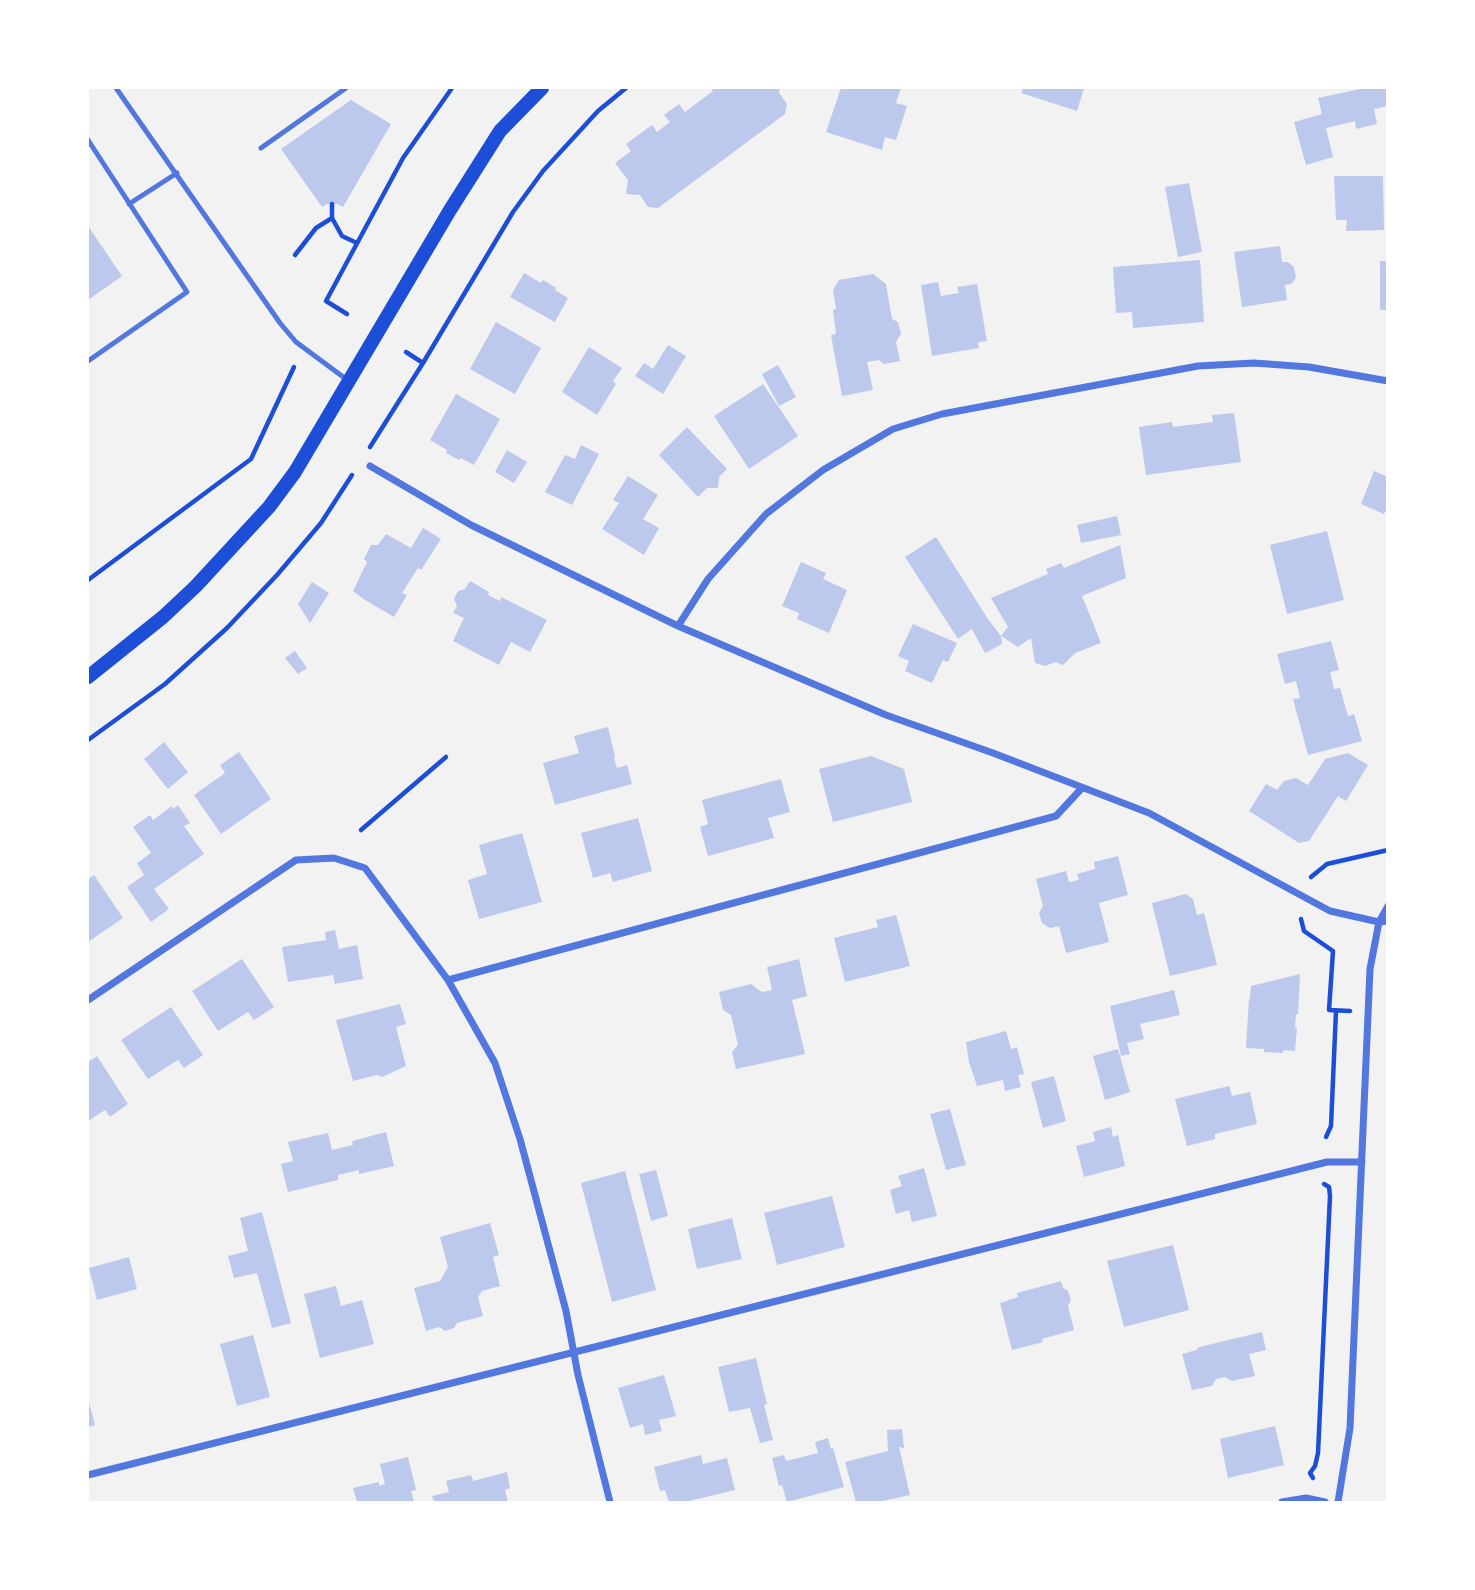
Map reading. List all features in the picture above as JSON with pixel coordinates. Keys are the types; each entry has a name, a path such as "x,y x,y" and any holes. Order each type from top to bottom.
{"main road":[{"path":"88,677 163,617 196,586 269,507 295,472 450,210 500,131 541,88"}],"street":[{"path":"678,625 708,579 766,514 823,470 893,429 942,414 1198,366 1254,363 1309,367 1388,381"},
{"path":"370,466 471,525 678,625 886,715 1149,813 1330,911 1379,922 1388,921"},
{"path":"448,980 1056,816 1082,788"},
{"path":"88,1000 296,860 334,858 365,868 448,980 495,1063 516,1126 566,1311 578,1375 610,1503"},
{"path":"1338,1503 1350,1428 1370,969 1379,922 1388,906"},
{"path":"88,1475 1327,1162 1362,1162"},
{"path":"1282,1503 1307,1498 1325,1503"}],"lane":[{"path":"116,88 296,342 349,381"},
{"path":"261,148 346,88"},
{"path":"88,139 187,292 88,361"},
{"path":"129,204 177,173"}],"path":[{"path":"347,314 326,301 402,159 452,88"},
{"path":"364,456 513,212 543,171 598,111 626,88"},
{"path":"332,204 332,218 342,236 357,243"},
{"path":"295,255 316,228 332,218"},
{"path":"406,352 423,363"},
{"path":"88,580 251,459 295,367"},
{"path":"88,740 165,684 227,628 277,576 321,523 358,467"},
{"path":"361,830 446,757"},
{"path":"1307,883 1328,864 1388,850"},
{"path":"1299,911 1304,931 1333,951 1329,1010 1353,1011"},
{"path":"1326,1137 1331,1126 1336,1011"},
{"path":"1313,1478 1310,1473 1318,1453 1330,1196 1329,1187 1324,1185"}],"building":[{"path":"711,88 780,88 779,93 787,104 785,114 658,208 648,207 640,195 626,194 628,180 615,163 631,151 626,144 652,125 657,132 670,122 664,115 679,104 685,112 713,91"},
{"path":"841,88 901,88 896,103 907,106 896,140 885,137 882,150 826,132"},
{"path":"1023,88 1084,88 1077,111 1021,93"},
{"path":"1365,88 1388,88 1388,106 1374,109 1377,124 1356,129 1355,121 1326,128 1333,157 1306,165 1294,122 1322,114 1318,98"},
{"path":"351,100 391,124 343,207 327,204 322,207 281,149"},
{"path":"1334,176 1383,176 1384,230 1346,231 1347,220 1336,220"},
{"path":"1189,183 1202,252 1178,257 1165,187"},
{"path":"88,226 122,276 88,300"},
{"path":"1280,246 1282,262 1288,262 1294,267 1296,278 1291,284 1285,285 1287,300 1242,307 1234,252"},
{"path":"1200,260 1204,322 1133,328 1132,312 1116,313 1113,267"},
{"path":"1380,261 1388,261 1388,310 1380,310"},
{"path":"524,273 541,283 543,280 568,298 555,322 510,297"},
{"path":"873,274 886,284 892,319 898,322 901,334 896,342 900,361 884,364 879,360 867,362 873,390 842,396 831,335 836,334 833,290 839,280"},
{"path":"938,282 941,296 959,293 957,287 977,284 987,341 978,342 979,348 932,356 921,285"},
{"path":"496,322 541,348 515,394 470,369"},
{"path":"668,345 686,356 663,394 635,376 644,363 653,369"},
{"path":"589,347 622,368 613,381 616,384 597,415 562,392"},
{"path":"778,365 796,397 779,406 762,374"},
{"path":"763,384 798,436 749,469 714,416"},
{"path":"456,394 500,419 474,465 446,453 447,450 430,440"},
{"path":"1234,413 1241,462 1146,475 1139,427 1172,422 1173,427 1213,422 1212,415"},
{"path":"687,427 727,469 719,477 718,488 707,488 698,497 659,455"},
{"path":"581,445 599,454 572,505 545,492 565,455 575,459"},
{"path":"507,450 527,462 514,483 495,472"},
{"path":"1374,471 1388,477 1388,506 1384,514 1361,504"},
{"path":"628,476 658,495 643,519 659,528 644,555 602,529 619,503 613,500"},
{"path":"1117,516 1121,535 1081,543 1077,525"},
{"path":"423,528 441,539 402,593 407,595 394,617 353,591 367,562 364,559 371,545 378,545 386,534 411,548"},
{"path":"1327,531 1344,600 1287,614 1270,545"},
{"path":"936,537 1001,636 1002,644 985,653 972,629 958,639 905,557"},
{"path":"1120,545 1126,578 1082,596 1101,643 1075,653 1063,665 1055,662 1045,666 1035,663 1031,638 1018,647 1001,636 1008,627 991,598 1048,574 1046,569 1061,563 1064,568"},
{"path":"801,562 826,573 823,579 847,590 829,633 797,619 799,613 782,606"},
{"path":"470,581 489,592 488,595 500,601 501,597 547,620 530,652 511,642 499,665 453,641 464,618 453,613 457,606 454,599 458,591 465,589"},
{"path":"312,582 329,593 310,623 298,604"},
{"path":"913,624 957,643 948,662 943,660 932,683 905,671 909,661 898,656"},
{"path":"1331,641 1339,670 1330,672 1334,689 1340,688 1348,716 1354,714 1362,741 1308,755 1293,699 1300,698 1296,681 1285,684 1277,654"},
{"path":"295,651 307,668 298,674 285,658"},
{"path":"608,727 617,768 627,765 632,784 555,805 543,763 579,753 574,736"},
{"path":"164,742 188,772 168,789 144,759"},
{"path":"239,752 271,799 221,834 194,795 225,773 220,765"},
{"path":"1348,753 1368,765 1346,801 1338,796 1309,841 1299,843 1249,811 1266,784 1277,790 1284,781 1296,778 1308,785 1325,759"},
{"path":"871,756 904,769 912,802 833,822 819,769"},
{"path":"781,779 790,812 768,818 774,838 708,856 700,827 708,824 702,800"},
{"path":"178,805 190,823 184,826 204,854 154,889 169,909 151,922 127,887 144,875 137,863 151,853 133,827 150,815 153,820 172,806 173,809"},
{"path":"638,818 652,871 613,882 610,873 593,878 581,833"},
{"path":"522,833 542,902 479,919 468,880 487,874 479,845"},
{"path":"1118,856 1128,895 1099,903 1109,942 1066,953 1059,926 1050,928 1042,923 1039,913 1043,906 1036,879 1066,871 1069,882 1079,880 1077,874 1095,869 1094,862"},
{"path":"94,875 123,918 88,942 88,879"},
{"path":"1186,894 1193,899 1197,915 1204,913 1217,965 1170,976 1152,903"},
{"path":"896,915 910,966 845,982 834,938 878,927 876,920"},
{"path":"335,930 339,949 357,945 363,979 335,984 333,975 288,982 282,947 326,940 325,932"},
{"path":"242,959 274,1007 254,1020 248,1012 218,1031 192,991"},
{"path":"799,959 807,996 792,1000 805,1054 736,1069 732,1052 738,1045 731,1015 723,1010 719,992 751,984 762,992 772,990 767,967"},
{"path":"1300,974 1295,1051 1264,1052 1264,1049 1246,1048 1251,986"},
{"path":"1174,990 1180,1015 1140,1024 1144,1039 1127,1043 1130,1054 1121,1056 1110,1006"},
{"path":"400,1004 406,1024 396,1027 406,1066 382,1077 377,1075 353,1081 336,1020"},
{"path":"171,1007 203,1055 184,1068 178,1060 148,1079 121,1040"},
{"path":"1006,1031 1011,1049 1017,1047 1024,1074 1018,1075 1021,1087 1005,1091 1003,1080 977,1086 966,1042"},
{"path":"1118,1049 1130,1092 1105,1100 1093,1056"},
{"path":"97,1056 128,1104 110,1117 105,1110 88,1121 88,1062"},
{"path":"1054,1076 1066,1121 1043,1128 1031,1082"},
{"path":"1229,1086 1232,1096 1250,1092 1257,1124 1215,1134 1215,1139 1187,1146 1175,1099"},
{"path":"950,1109 966,1165 946,1170 930,1114"},
{"path":"1111,1127 1113,1137 1118,1135 1125,1166 1084,1177 1076,1146 1095,1141 1093,1132"},
{"path":"386,1132 394,1166 359,1174 359,1170 338,1175 338,1180 288,1192 281,1164 293,1161 288,1142 328,1133 332,1150 353,1145 352,1141"},
{"path":"924,1168 937,1216 912,1222 909,1210 896,1214 890,1190 902,1186 898,1176"},
{"path":"656,1170 668,1216 651,1221 639,1174"},
{"path":"625,1171 656,1290 612,1302 581,1183"},
{"path":"832,1196 845,1247 777,1265 764,1213"},
{"path":"262,1212 291,1323 272,1328 257,1273 234,1278 228,1256 248,1251 240,1218"},
{"path":"732,1218 742,1259 697,1269 688,1229"},
{"path":"490,1223 499,1255 493,1257 500,1286 482,1291 478,1297 483,1316 457,1323 454,1328 445,1331 439,1327 426,1331 414,1288 440,1281 448,1267 440,1237"},
{"path":"1173,1245 1189,1310 1124,1327 1107,1261"},
{"path":"129,1257 137,1289 97,1300 89,1268"},
{"path":"1061,1281 1071,1300 1068,1306 1074,1330 1012,1350 1000,1303 1018,1297 1017,1293"},
{"path":"336,1286 341,1306 362,1300 374,1344 320,1358 304,1294"},
{"path":"1262,1332 1266,1350 1249,1354 1255,1376 1232,1381 1225,1377 1216,1379 1212,1386 1192,1390 1182,1354 1199,1347"},
{"path":"253,1335 270,1397 237,1406 220,1344"},
{"path":"756,1358 773,1440 760,1443 750,1408 729,1412 718,1367"},
{"path":"664,1375 676,1416 659,1420 662,1431 645,1435 643,1424 630,1428 618,1388"},
{"path":"88,1399 95,1425 88,1427"},
{"path":"1275,1426 1284,1465 1228,1478 1220,1439"},
{"path":"902,1429 904,1448 899,1447 910,1495 878,1502 856,1502 845,1462 888,1451 887,1430"},
{"path":"828,1438 844,1487 787,1502 782,1485 779,1486 772,1458 784,1455 786,1461 818,1453 815,1442"},
{"path":"701,1455 703,1464 727,1458 735,1490 685,1502 669,1502 665,1490 660,1491 654,1467"},
{"path":"408,1457 416,1490 411,1491 414,1502 357,1502 353,1488 379,1482 379,1486 385,1484 380,1464"},
{"path":"507,1472 510,1488 505,1490 508,1502 434,1502 432,1496 449,1492 446,1481 471,1475 473,1481"}]}
